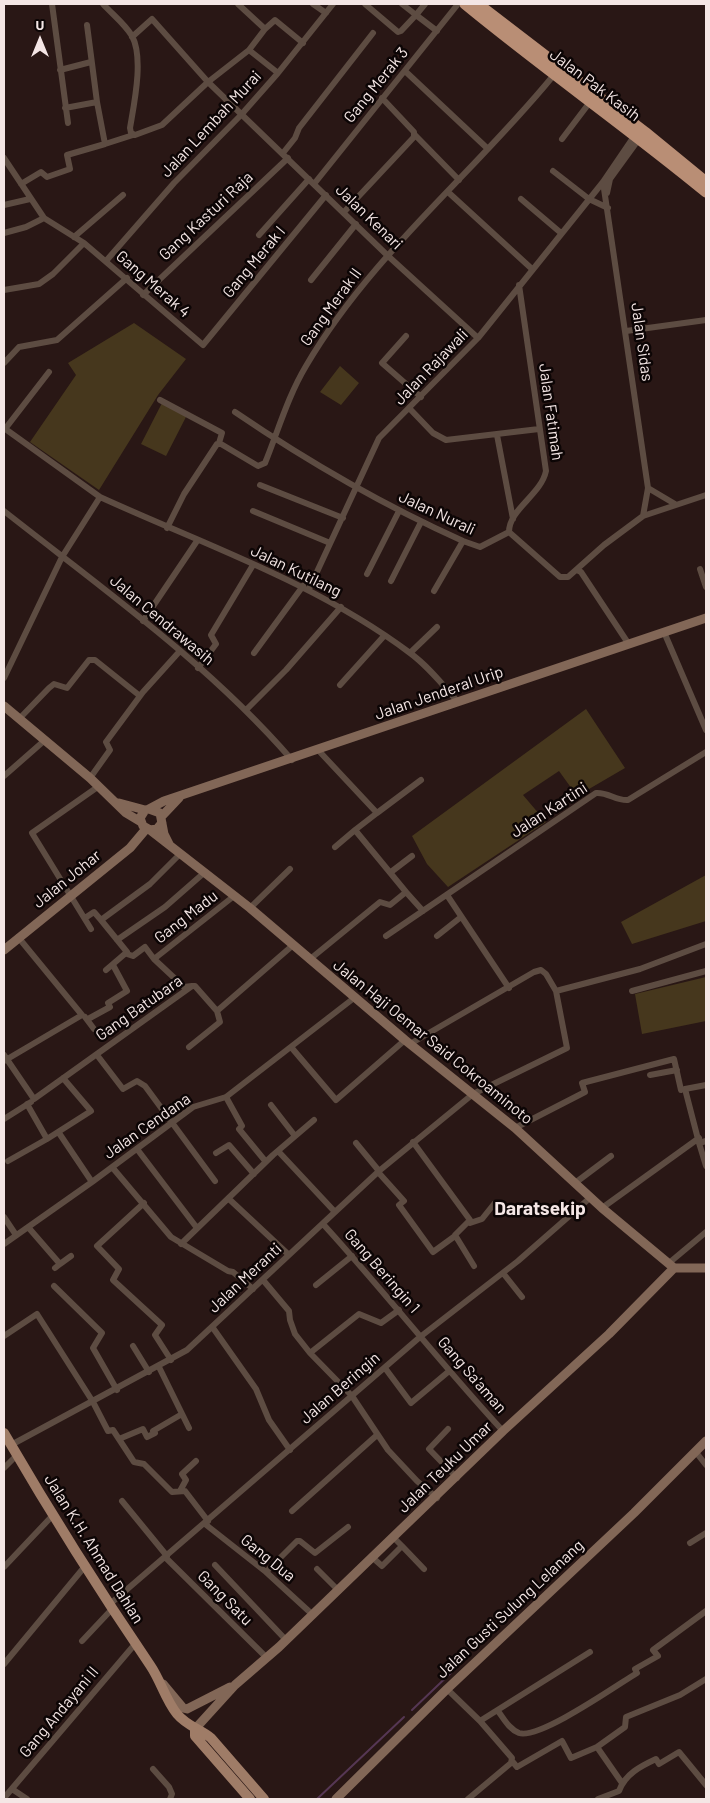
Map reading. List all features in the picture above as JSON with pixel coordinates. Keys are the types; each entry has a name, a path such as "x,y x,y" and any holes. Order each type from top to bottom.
{"highway":[{"name":"Jalan Pak Kasih","path":"465,4 553,76 637,137 706,192"},
{"name":"Jalan Pak Kasih","path":"478,4 645,132 706,182"}],"main road":[{"name":"Jalan K.H. Ahmad Dahlan","path":"4,1433 135,1644 160,1680 164,1694 177,1714 195,1729"},
{"path":"250,1799 195,1736 195,1729 203,1731 210,1738 264,1799"}],"street":[{"path":"53,4 68,123"},
{"path":"104,4 132,37 138,81 130,128 133,135"},
{"path":"238,4 264,29"},
{"path":"313,4 326,13"},
{"name":"Jalan Lembah Murai","path":"106,261 174,183 241,115 303,43 333,4"},
{"path":"365,4 398,32 425,4"},
{"path":"371,10 377,4"},
{"path":"402,4 437,30"},
{"name":"Gang Merak 3","path":"259,235 312,181 405,71 458,4"},
{"name":"Jalan Kenari","path":"132,37 152,19 208,82 241,115 285,155 387,255 478,338"},
{"path":"20,184 41,172 47,176 70,169 67,155 145,133 162,125 208,82 249,50 264,29 275,20 303,43"},
{"path":"87,25 97,102 105,144"},
{"name":"Gang Kasturi Raja","path":"143,295 285,155 304,122 373,33"},
{"path":"249,50 278,73"},
{"path":"60,70 91,62"},
{"path":"405,71 488,149"},
{"name":"Gang Merak II","path":"220,444 260,466 264,463 304,368 336,320 387,255 488,149 553,76"},
{"path":"382,98 459,180"},
{"path":"66,108 97,102"},
{"path":"562,139 590,102"},
{"path":"344,212 415,135"},
{"name":"Jalan Rajawali","path":"254,653 306,588 343,518 379,438 422,398 478,338 561,233 606,182 637,137"},
{"name":"Gang Merak 4","path":"4,158 44,218 84,243 203,345"},
{"path":"553,172 589,199 608,208"},
{"name":"Jalan Sidas","path":"606,182 608,208 648,488 643,516"},
{"path":"448,192 532,269"},
{"path":"74,238 123,196"},
{"name":"Gang Merak I","path":"203,345 326,196"},
{"path":"4,205 30,199"},
{"path":"521,199 561,233"},
{"path":"4,233 26,227 44,218"},
{"path":"311,280 356,224"},
{"path":"4,290 39,284 53,274 84,243"},
{"path":"4,363 18,347 58,340 127,278"},
{"name":"Jalan Fatimah","path":"509,532 513,518 544,480 546,471 519,285"},
{"path":"626,331 705,320"},
{"path":"406,336 382,363 422,398"},
{"path":"4,429 49,372"},
{"path":"160,400 222,433 220,444 216,445 203,465 167,528"},
{"path":"410,409 433,433 444,440 539,429"},
{"name":"Jalan Nurali","path":"235,412 275,439 356,488 463,542 480,547 509,532"},
{"name":"Jalan Kutilang","path":"4,429 100,498 306,588 341,607 410,652 458,702"},
{"path":"497,435 513,518"},
{"path":"260,485 343,518"},
{"path":"648,488 675,504"},
{"path":"509,532 556,576 568,577 604,545 643,516 706,495"},
{"path":"4,678 62,557 100,498"},
{"name":"Jalan Cendrawasih","path":"4,511 143,621 247,709 292,760"},
{"path":"253,511 330,543"},
{"path":"368,574 399,511"},
{"path":"391,580 422,522"},
{"path":"143,621 198,541"},
{"path":"434,591 463,542"},
{"path":"198,668 216,644 212,635 253,565"},
{"path":"700,569 706,587"},
{"path":"577,570 581,572 628,644"},
{"path":"247,709 286,670 341,607"},
{"name":"Jalan Jenderal Urip","path":"147,810 181,796 319,751 706,618"},
{"path":"410,652 437,627"},
{"path":"664,632 706,730"},
{"path":"340,685 384,636"},
{"path":"90,778 110,750 106,742 140,696 179,652"},
{"path":"19,719 54,684 67,688 89,660 95,660 140,696"},
{"name":"Jalan Haji Oemar Said Cokroaminoto","path":"4,706 90,778 126,813 170,844 250,908 354,998 515,1128 602,1208 671,1265"},
{"path":"4,776 45,740"},
{"path":"319,751 377,813"},
{"name":"Jalan Kartini","path":"386,936 596,793 604,792 621,801 628,800 706,752"},
{"path":"335,847 421,780"},
{"path":"92,928 32,834 99,786"},
{"path":"147,810 140,818 146,827 157,829 181,796"},
{"path":"116,802 147,810 157,810 170,844"},
{"name":"Jalan Johar","path":"4,950 130,848 146,827"},
{"path":"355,830 423,911"},
{"path":"101,920 150,884 181,853"},
{"path":"391,872 412,856"},
{"path":"250,908 290,869"},
{"path":"117,940 157,913 204,872"},
{"path":"309,960 378,903 390,905 406,892"},
{"path":"447,895 509,988"},
{"name":"Gang Madu","path":"154,959 234,896"},
{"path":"85,918 94,912 127,954 133,956 145,947 154,959 184,987 192,986"},
{"path":"437,936 461,916"},
{"path":"18,937 94,1028"},
{"path":"291,1047 336,1100 407,1042 541,970 546,974 556,991 640,969 706,944"},
{"path":"189,1047 220,1022 217,1011 292,946"},
{"path":"106,970 127,954"},
{"path":"34,1099 5,1058 85,1017 110,1007 108,1003 127,991 114,965"},
{"path":"632,991 706,971"},
{"name":"Gang Batubara","path":"4,1120 192,986 195,986 217,1011"},
{"name":"Jalan Meranti","path":"11,1445 117,1390 187,1350 213,1328 379,1172 473,1094 566,1048 556,991"},
{"name":"Jalan Cendana","path":"4,1244 193,1107 226,1097 354,998"},
{"path":"96,1055 123,1089 139,1081 215,1182"},
{"path":"515,1128 584,1092 582,1083 674,1059 701,1140 706,1166"},
{"path":"650,1075 677,1070"},
{"path":"8,1161 59,1133 91,1110 63,1078"},
{"path":"683,1090 706,1085"},
{"path":"226,1097 242,1126 239,1129 266,1162"},
{"path":"27,1104 47,1140"},
{"path":"271,1105 295,1136"},
{"path":"181,1244 266,1162 314,1120"},
{"path":"59,1133 92,1182"},
{"path":"602,1208 657,1167 701,1140"},
{"path":"413,1142 470,1222"},
{"path":"356,1143 404,1200 399,1205 434,1252 470,1222 482,1219 494,1204"},
{"path":"217,1149 229,1146 254,1174"},
{"path":"137,1149 197,1228"},
{"path":"278,1151 335,1212"},
{"path":"576,1183 611,1156"},
{"path":"112,1167 144,1203 171,1238 228,1271 233,1272 253,1289"},
{"name":"Jalan Beringin","path":"82,1642 112,1606 166,1556 420,1337 503,1273 591,1197"},
{"path":"228,1199 289,1255"},
{"path":"144,1203 96,1246 119,1267 114,1280 162,1325 155,1335 171,1360"},
{"path":"4,1217 16,1236"},
{"name":"Gang Beringin 1","path":"323,1224 399,1310 420,1337"},
{"path":"28,1227 58,1266 71,1256"},
{"path":"671,1265 706,1232"},
{"path":"455,1236 474,1266"},
{"path":"316,1285 352,1256"},
{"path":"671,1265 706,1268"},
{"name":"Jalan Teuku Umar","path":"195,1729 235,1685 313,1615 437,1498 503,1432 610,1334 671,1265"},
{"path":"503,1273 522,1297"},
{"path":"263,1280 289,1311 295,1334 310,1353 352,1396 377,1435 401,1465 437,1498"},
{"path":"54,1286 102,1333 93,1348 117,1390"},
{"path":"310,1353 358,1315 382,1323 399,1310"},
{"path":"4,1336 37,1314 93,1402 108,1432 114,1430 119,1439 143,1430 147,1438 154,1433 153,1431 182,1414"},
{"path":"213,1328 256,1389 269,1420 290,1450"},
{"name":"Gang Sa'aman","path":"420,1337 448,1372 503,1432"},
{"path":"133,1346 149,1372"},
{"path":"159,1366 189,1428"},
{"path":"384,1368 411,1403 448,1372"},
{"path":"448,1430 429,1449 457,1478"},
{"path":"292,1511 377,1435"},
{"name":"Gang Dua","path":"119,1439 134,1462 144,1464 172,1492 185,1491 206,1522 266,1572 313,1615"},
{"name":"Jalan Gusti Sulung Lelanang","path":"336,1799 447,1689 634,1513 706,1441"},
{"path":"695,1451 706,1464"},
{"path":"4,1468 17,1455"},
{"path":"180,1491 186,1480 182,1474 196,1461"},
{"name":"Gang Satu","path":"122,1501 166,1556 267,1658"},
{"path":"4,1567 54,1514"},
{"path":"266,1572 297,1541 300,1541 315,1553 348,1527"},
{"path":"690,1543 706,1533"},
{"path":"394,1538 424,1569"},
{"path":"373,1558 382,1566 402,1546"},
{"path":"4,1664 86,1565"},
{"path":"215,1565 286,1640"},
{"path":"317,1569 338,1591"},
{"path":"498,1711 511,1729 520,1733 526,1734 557,1723 637,1673 635,1669 658,1656 653,1650 706,1611"},
{"name":"Gang Andayani II","path":"4,1798 135,1644"},
{"path":"480,1721 590,1652"},
{"path":"447,1689 480,1721 517,1767 562,1740 571,1758 597,1746 625,1727 626,1717 680,1695 706,1678"},
{"name":"Jalan Teuku Umar","path":"160,1680 183,1708 187,1709 235,1685"},
{"path":"597,1746 622,1783"},
{"path":"598,1799 619,1791 622,1783 642,1766 656,1759 659,1764 679,1752 706,1785"},
{"path":"468,1799 512,1760"},
{"path":"153,1768 169,1787 172,1794 170,1799"},
{"path":"12,1789 27,1799"}],"shaded area":[{"path":"134,323 186,359 158,395 99,490 30,442 76,375 68,363"},
{"path":"340,366 359,383 341,405 320,392"},
{"path":"162,403 187,415 166,456 141,444"},
{"path":"586,709 625,768 577,796 559,771 523,795 546,822 448,887 427,864 412,836"},
{"path":"706,875 706,921 632,944 621,922"},
{"path":"706,977 706,1021 642,1034 635,994"}],"waterway":[{"path":"412,1710 456,1668"},
{"path":"317,1799 404,1717"}],"district":[{"name":"Daratsekip","path":"540,1209"}]}
